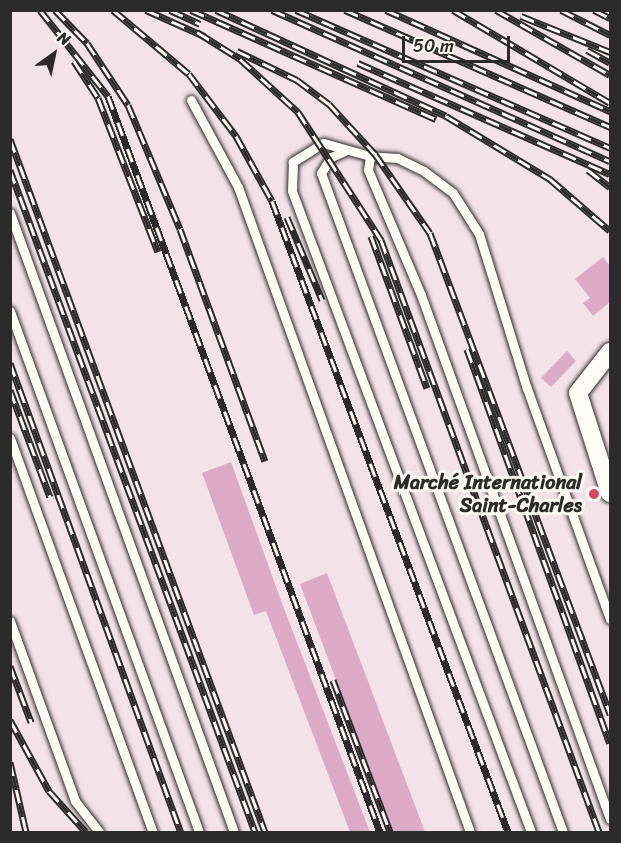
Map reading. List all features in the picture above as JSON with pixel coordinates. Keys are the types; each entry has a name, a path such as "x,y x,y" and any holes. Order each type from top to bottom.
{"street":[{"path":"610,352 578,393 610,493"}],"lane":[{"path":"191,100 238,187 470,832"},
{"path":"531,832 292,191 293,162 306,151 322,143 370,156 397,158 424,171 453,193 479,234 527,389 610,619"},
{"path":"347,150 331,157 321,173 563,832"},
{"path":"370,156 368,170 421,295 610,819"},
{"path":"10,213 234,832"},
{"path":"10,311 199,832"},
{"path":"10,438 153,832"},
{"path":"10,621 75,801 99,832"}],"shaded area":[{"path":"10,11 610,11 610,832 11,832"}],"building":[{"path":"603,257 610,266 610,302 593,316 583,303 590,298 575,279"},
{"path":"567,351 576,361 551,387 541,378"},
{"path":"231,462 283,606 370,832 350,832 266,611 254,615 202,473"},
{"path":"327,573 425,832 393,832 300,584"}],"railway":[{"path":"40,10 108,96 380,832"},
{"path":"55,10 87,43 128,105 180,229 265,461"},
{"path":"113,10 189,74 236,136 272,201 508,832"},
{"path":"146,10 204,36"},
{"path":"170,10 200,24"},
{"path":"191,10 436,119"},
{"path":"216,10 446,116 550,179 610,231"},
{"path":"272,10 610,161"},
{"path":"296,10 610,148"},
{"path":"345,10 610,127"},
{"path":"386,10 610,111"},
{"path":"453,10 610,103"},
{"path":"496,10 610,75"},
{"path":"561,10 610,35"},
{"path":"594,10 610,18"},
{"path":"521,16 610,52"},
{"path":"197,32 240,59 298,112 381,240 599,832"},
{"path":"587,50 610,63"},
{"path":"237,51 297,80 329,104 375,154 430,233 610,714"},
{"path":"74,61 98,98 158,252"},
{"path":"358,63 610,174"},
{"path":"10,139 265,832"},
{"path":"10,170 255,832"},
{"path":"588,170 610,187"},
{"path":"287,217 322,300"},
{"path":"371,236 427,388"},
{"path":"467,349 610,743"},
{"path":"10,363 181,832"},
{"path":"10,390 50,497"},
{"path":"10,666 31,722"},
{"path":"333,680 390,832"},
{"path":"10,720 49,791 86,832"},
{"path":"10,762 26,832"}],"place":[{"name":"Marché International Saint-Charles","path":"594,494"}]}
